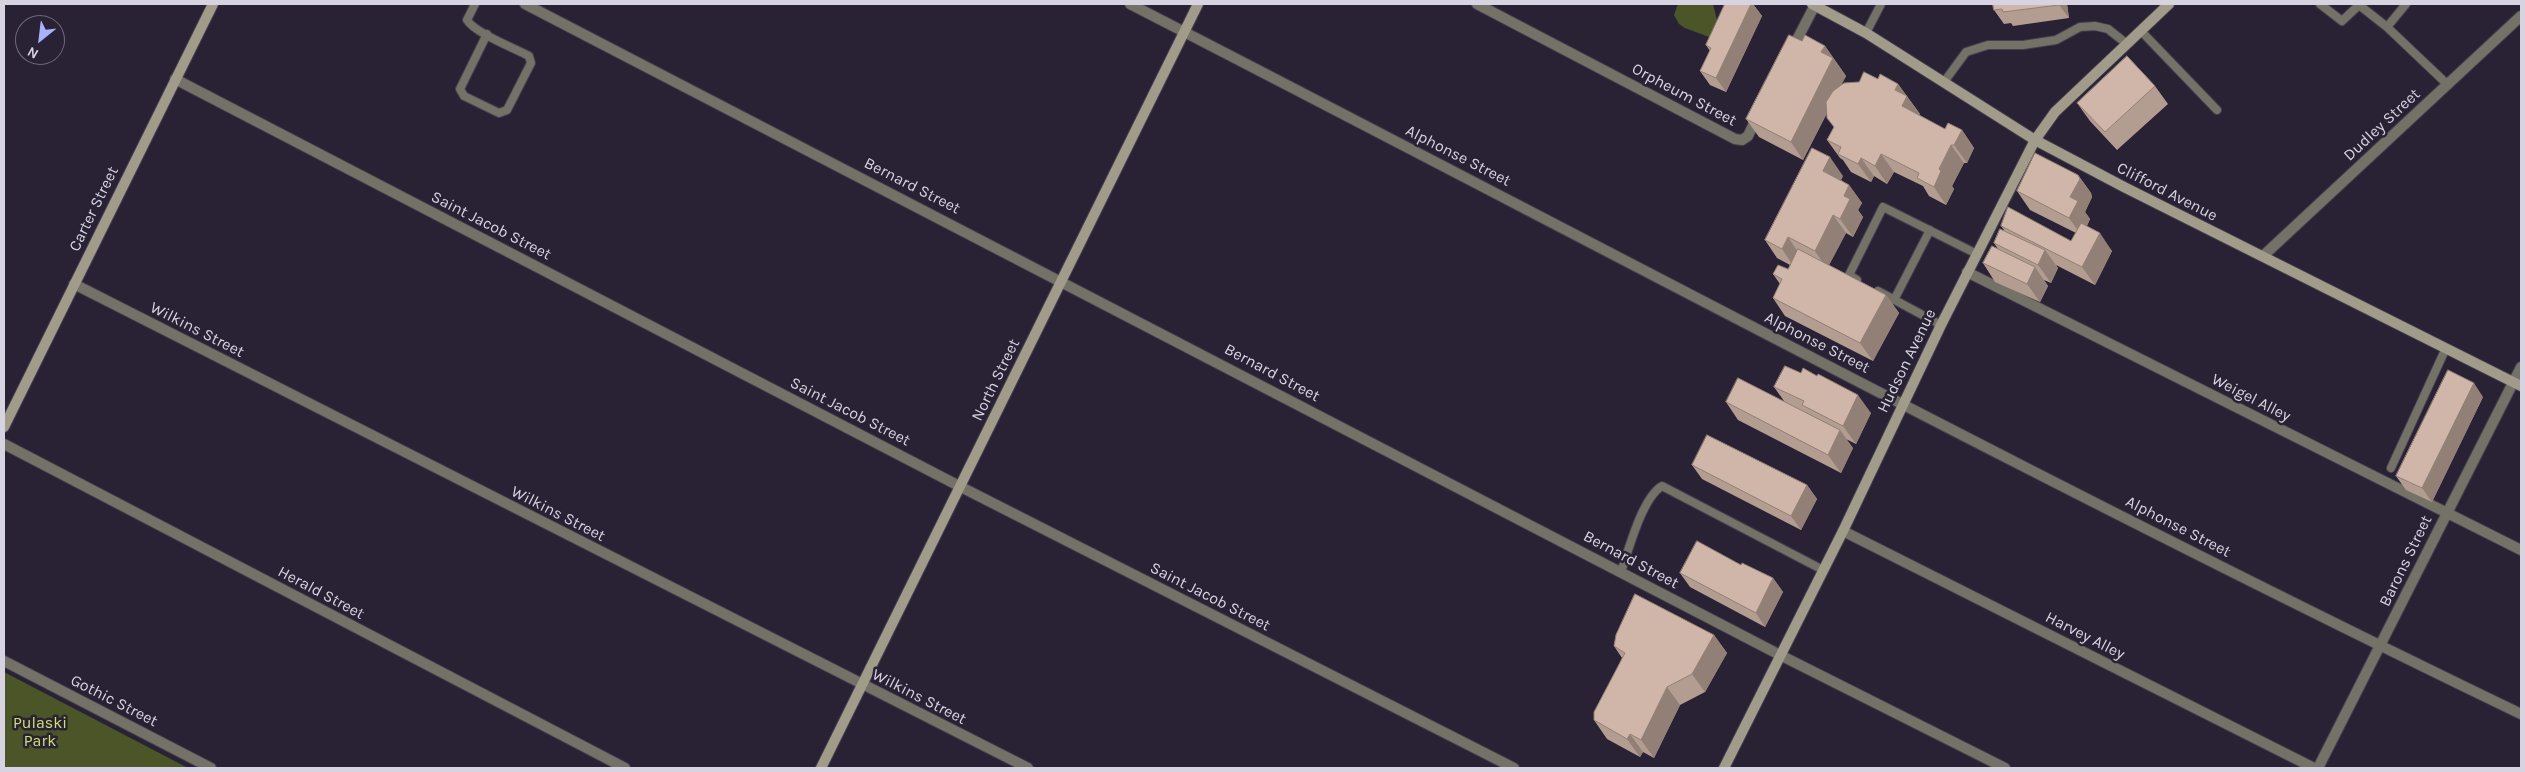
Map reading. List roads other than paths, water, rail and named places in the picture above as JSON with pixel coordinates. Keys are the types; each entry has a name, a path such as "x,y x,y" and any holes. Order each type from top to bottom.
{"main road":[{"name":"Carter Street","path":"4,427 213,4"},
{"name":"North Street","path":"821,768 1198,4"},
{"name":"Hudson Avenue","path":"1724,768 1843,531 1902,404 1967,272 2035,140 2055,112 2169,4"},
{"name":"Clifford Avenue","path":"1816,5 1866,33 2035,140 2124,188 2517,383"}],"street":[{"name":"Bernard Street","path":"525,4 1062,280 1780,655 2005,768"},
{"name":"Alphonse Street","path":"1130,4 1902,404 2380,646 2521,714"},
{"name":"Orpheum Street","path":"1477,4 1735,139 1742,140 1748,136 1761,110"},
{"path":"1788,58 1816,5"},
{"name":"Dudley Street","path":"2263,256 2521,16"},
{"name":"Saint Jacob Street","path":"175,79 961,487 1514,768"},
{"name":"Weigel Alley","path":"1967,272 2521,550"},
{"name":"Wilkins Street","path":"74,284 1028,768"},
{"name":"Barons Street","path":"2316,768 2380,646 2446,513 2517,383 2521,367"},
{"name":"Herald Street","path":"4,444 625,768"},
{"name":"Harvey Alley","path":"1843,531 2316,768"},
{"name":"Gothic Street","path":"4,661 211,768"}],"lane":[{"path":"475,4 467,20 471,26 487,34 530,56 531,63 507,110 499,113 464,96 460,89 487,34"},
{"path":"1866,33 1881,4"},
{"path":"2320,4 2342,21 2359,5 2387,27 2448,85"},
{"path":"2387,27 2406,4"},
{"path":"1944,82 1966,52 1988,45 2023,44 2056,40 2080,27 2095,26 2108,29 2127,44"},
{"path":"2141,31 2217,110"},
{"path":"1864,284 1848,275 1883,207 1976,254"},
{"path":"1894,300 1930,230"},
{"path":"1871,288 1941,325"},
{"path":"2391,468 2446,348"},
{"path":"1620,572 1644,510 1654,491 1662,486 1823,570"}],"park label":[{"name":"Pulaski Park","path":"40,732"}]}
